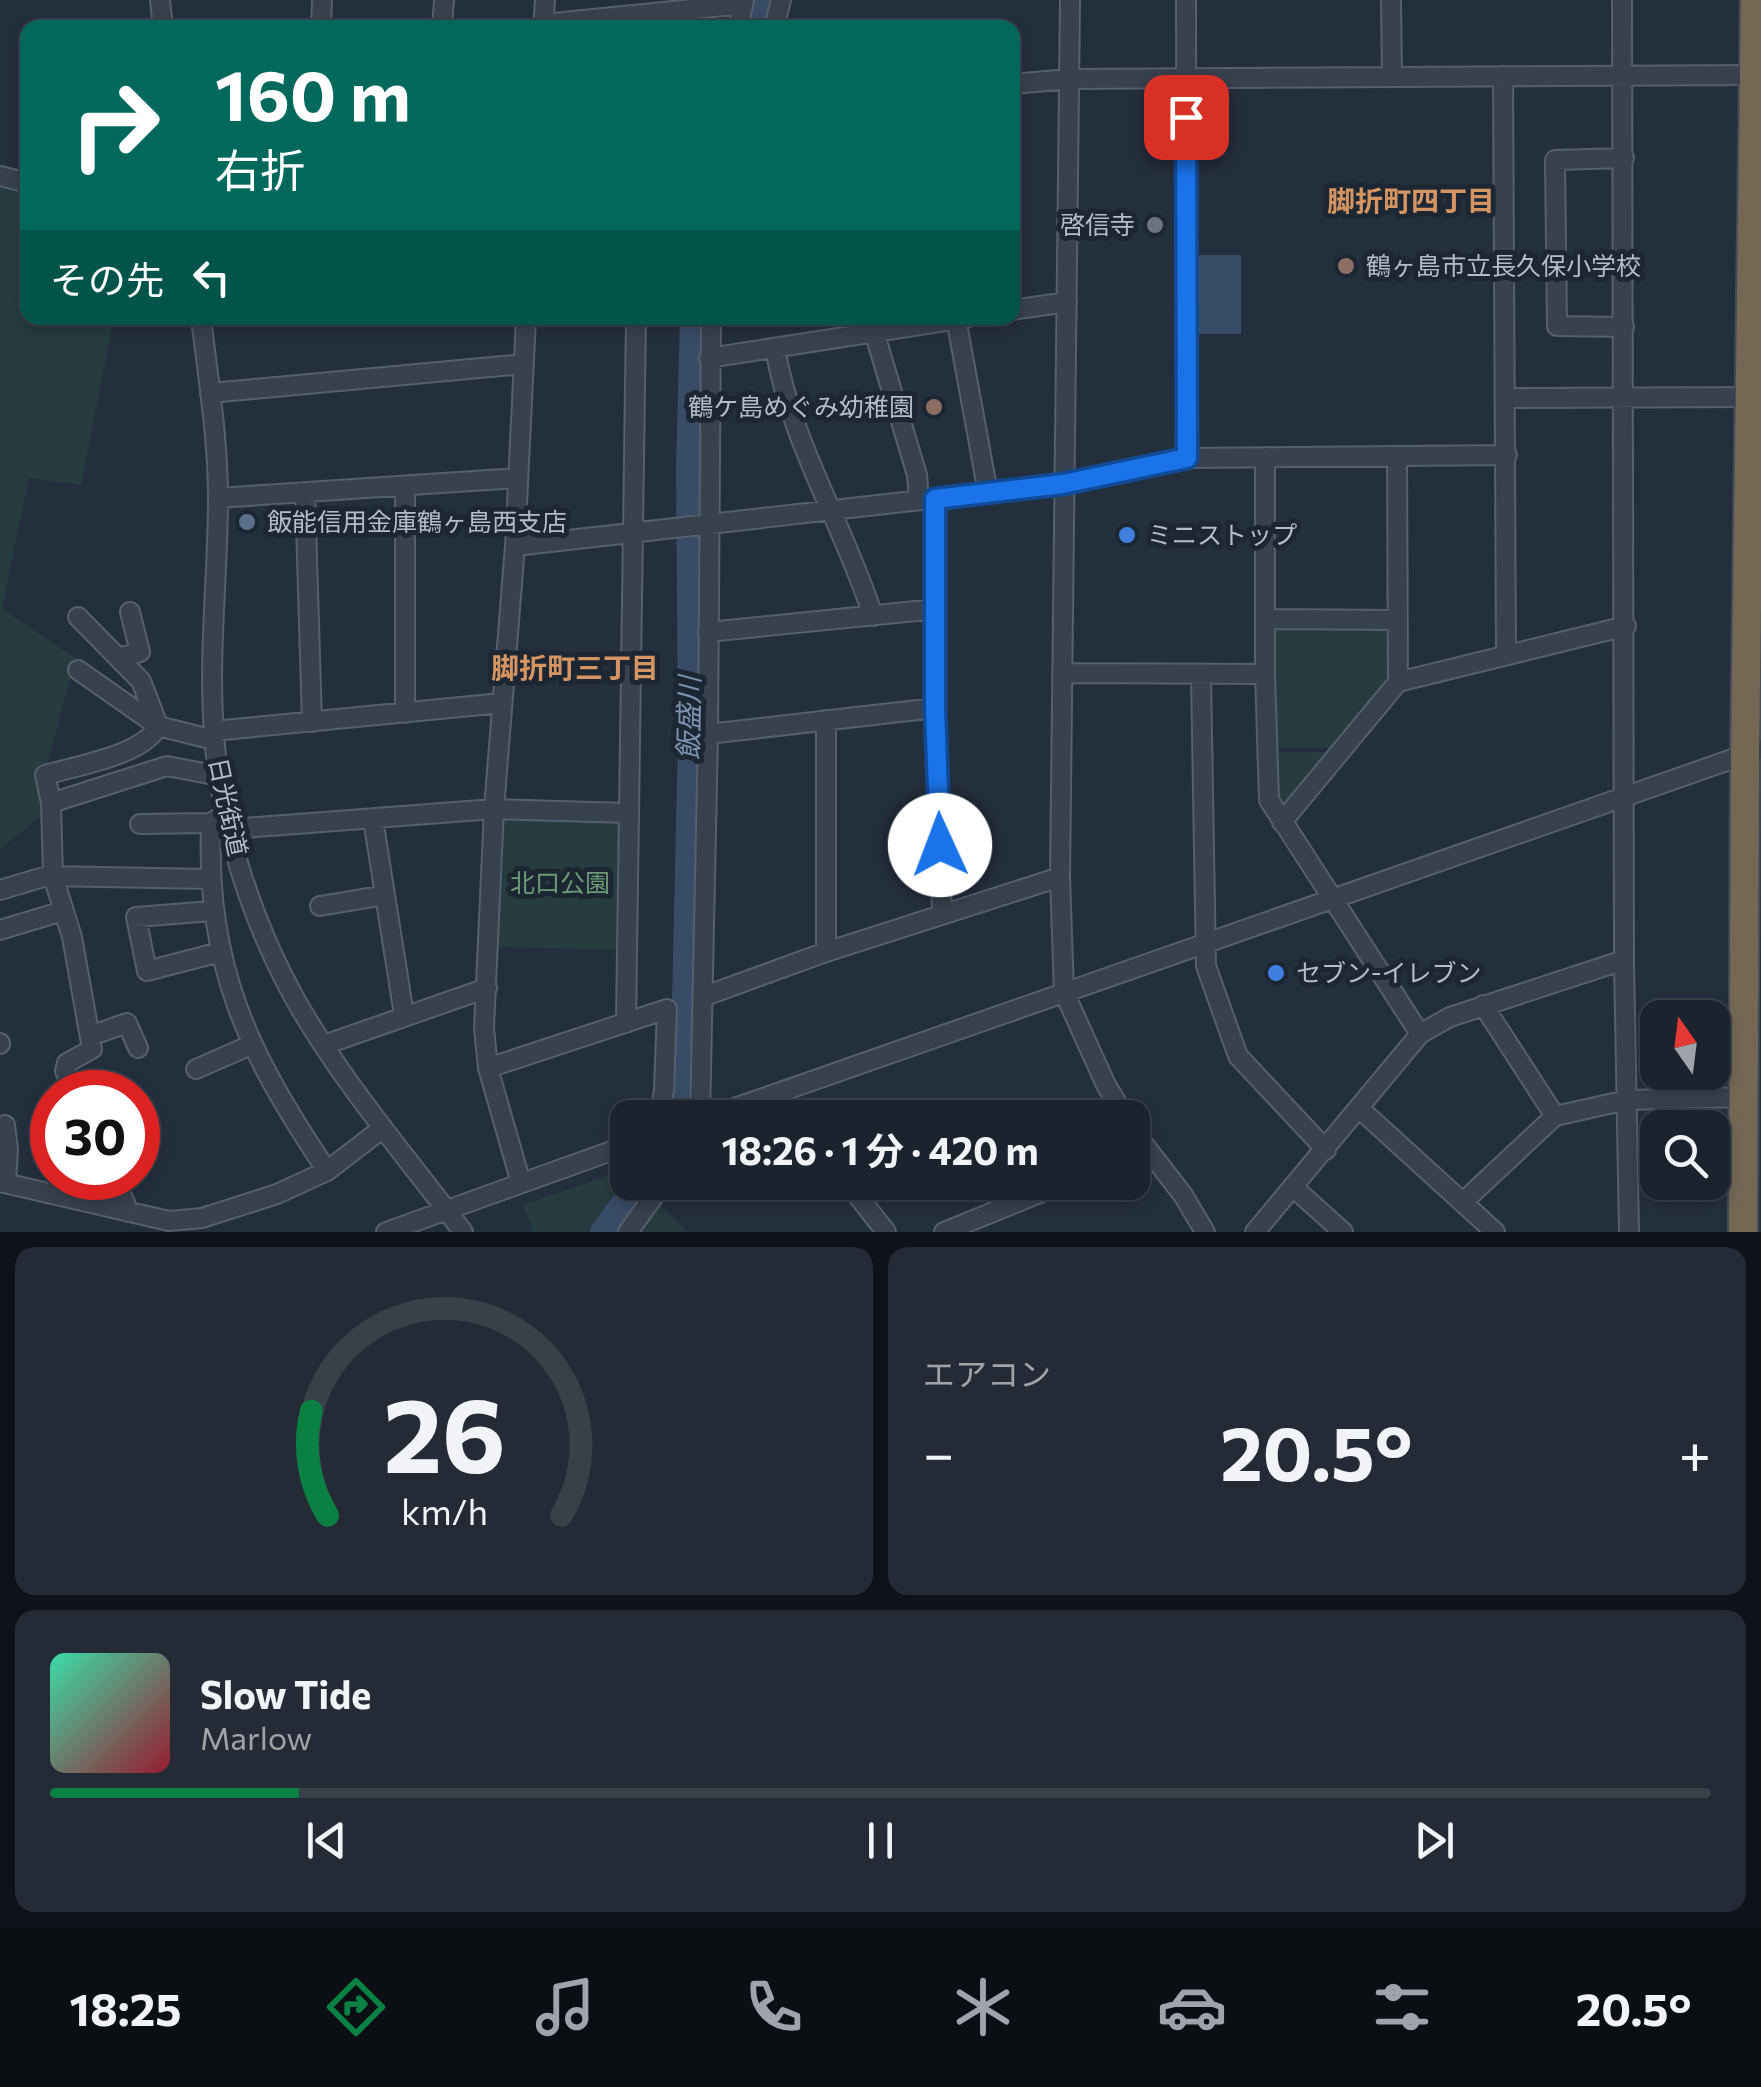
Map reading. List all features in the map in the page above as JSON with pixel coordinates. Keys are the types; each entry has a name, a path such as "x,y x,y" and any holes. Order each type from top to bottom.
{"highway":[{"path":"1743,1232 1753,751 1755,0"}],"street":[{"path":"1070,0 1060,877 1064,992 1115,1100"},
{"path":"1186,0 1187,458"},
{"path":"1392,0 1392,76"},
{"path":"1622,0 1624,960 1629,1232"},
{"path":"575,20 640,8 744,2"},
{"path":"1020,83 1070,79 1755,75"},
{"path":"1504,76 1506,654"},
{"path":"1624,158 1555,160 1557,326 1624,328"},
{"path":"1020,309 1067,302"},
{"name":"日光街道","path":"202,325 218,498 214,735 223,822 264,936 294,998 383,1128 463,1232"},
{"path":"522,1183 488,1068 484,1028 526,325"},
{"path":"626,1023 636,325"},
{"path":"703,1100 711,325"},
{"path":"709,358 774,348 872,325 927,500 936,609 942,913"},
{"path":"960,325 988,493"},
{"path":"774,348 782,392 858,567 873,616"},
{"path":"210,392 524,364"},
{"path":"1507,398 1752,396"},
{"path":"515,546 1063,484 1187,458 1507,455"},
{"path":"1397,456 1398,682"},
{"path":"1265,457 1268,800 1420,1034"},
{"path":"218,498 518,478"},
{"path":"404,712 406,486"},
{"path":"305,492 312,722"},
{"path":"708,632 936,609"},
{"path":"121,657 140,652 130,612"},
{"path":"65,1070 67,1063 92,1049 72,938 53,876 51,802 45,776 138,746 154,735 158,726 141,681 78,617"},
{"path":"1265,619 1397,620"},
{"path":"1282,822 1398,682 1626,626"},
{"path":"78,670 158,726 214,735 502,703"},
{"path":"1062,674 1264,674"},
{"path":"1201,675 1206,966 1238,1056 1326,1150"},
{"path":"708,734 935,708"},
{"path":"826,720 826,952"},
{"path":"759,1100 1753,751"},
{"path":"51,802 167,766 218,776"},
{"path":"140,824 373,818 494,809 628,813"},
{"path":"373,818 404,1015"},
{"path":"223,822 209,879 220,952 270,1083 326,1171"},
{"path":"0,890 53,876 209,879"},
{"path":"704,996 942,913 1060,877"},
{"path":"320,906 385,895"},
{"path":"0,930 63,911"},
{"path":"212,911 136,917 147,971 220,952"},
{"path":"1255,1232 1420,1034 1450,1016 1624,960"},
{"path":"324,1045 487,988"},
{"path":"1483,1005 1555,1116"},
{"path":"488,1068 666,1008 662,1100"},
{"path":"90,1036 127,1022 138,1048"},
{"path":"196,1069 252,1044"},
{"path":"778,1094 783,1100"},
{"path":"1463,1202 1555,1116 1627,1100 1746,1098"},
{"path":"0,1105 11,1124 3,1183 169,1221 202,1218 277,1194 326,1171 383,1128"},
{"path":"1360,1109 1494,1232"},
{"path":"386,1232 610,1151"},
{"path":"1150,1161 1183,1195 1205,1232"},
{"path":"1294,1188 1342,1232"},
{"path":"124,1200 129,1212"},
{"path":"628,1232 651,1200"},
{"path":"861,1200 886,1232"},
{"path":"944,1232 1022,1200"}],"green space":[{"path":"0,186 20,190 20,325 113,325 81,485 29,478 2,609 81,662 71,675 47,766 35,769 42,815 0,849"},
{"path":"1276,629 1390,630 1389,681 1337,748 1276,748"},
{"path":"1277,752 1335,752 1289,806 1282,805 1276,797"},
{"name":"北口公園","path":"501,815 622,818 619,950 497,947"},
{"path":"610,1175 612,1200 588,1232 528,1232 533,1229 523,1205"},
{"path":"661,1205 687,1232 639,1232"}],"water":[{"path":"1195,255 1241,255 1241,334 1195,334"}],"waterway":[{"name":"飯盛川","path":"763,20 768,0"},
{"name":"飯盛川","path":"678,1100 685,1045 692,739 690,467 694,325"},
{"name":"飯盛川","path":"604,1232 628,1200"}],"place":[{"name":"啓信寺","path":"1155,225"},
{"name":"鶴ヶ島市立長久保小学校","path":"1346,266"},
{"name":"鶴ケ島めぐみ幼稚園","path":"934,407"},
{"name":"飯能信用金庫鶴ヶ島西支店","path":"247,522"},
{"name":"ミニストップ","path":"1127,535"},
{"name":"セブン-イレブン","path":"1276,973"}],"district":[{"name":"脚折町四丁目","path":"1411,201"},
{"name":"脚折町三丁目","path":"575,668"}],"route":[{"path":"940,845 935,708 935,499 1063,484 1187,458 1186,117"}]}
